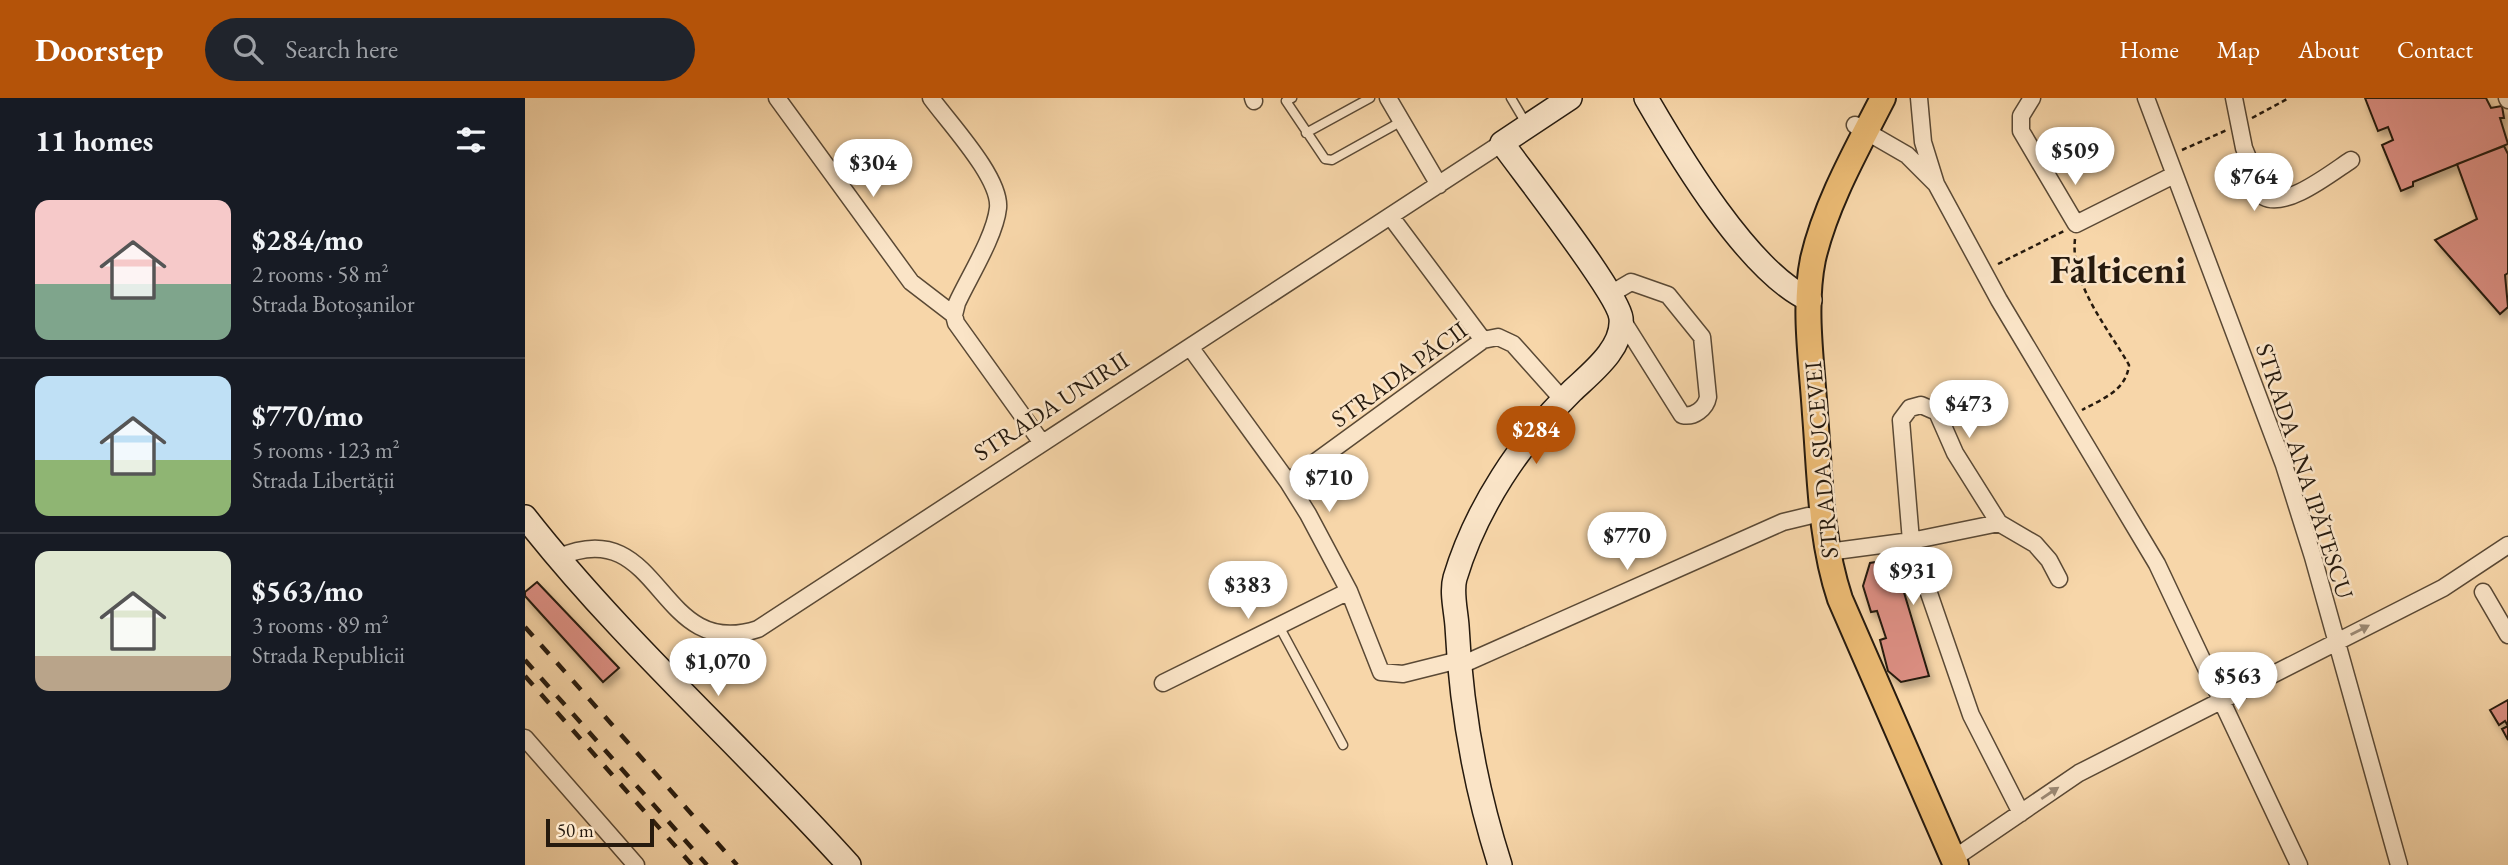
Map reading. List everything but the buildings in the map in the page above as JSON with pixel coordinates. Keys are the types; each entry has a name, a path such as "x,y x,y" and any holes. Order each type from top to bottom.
{"main road":[{"path":"1861,128 1869,98"},
{"path":"1801,296 1798,256 1812,219 1861,128 1884,98"},
{"name":"STRADA SUCEVEI","path":"1801,296 1808,516 1825,605 1949,863"},
{"name":"STRADA SUCEVEI","path":"1801,296 1828,552 1840,599 1949,863"}],"street":[{"path":"777,98 911,282 954,315"},
{"path":"931,98 990,178 998,206 995,221 954,315 956,323 1042,443"},
{"path":"1388,98 1439,185"},
{"name":"STRADA UNIRII","path":"557,558 578,549 605,547 630,557 673,606 698,627 718,634 739,635 758,629 1570,98"},
{"path":"1646,98 1691,174 1727,221 1801,296"},
{"path":"1919,98 1923,142 1936,184 1982,271 2157,565 2299,865"},
{"path":"2032,98 2021,116 2021,131 2076,224 2174,175"},
{"name":"STRADA ANA IPĂTESCU","path":"2145,98 2284,466 2399,865"},
{"path":"2234,98 2244,148 2264,197 2271,201 2282,201 2298,193 2351,160"},
{"path":"1861,128 1907,156 1936,184"},
{"path":"1502,143 1609,295 1682,415 1692,415 1706,405 1708,397 1702,337 1668,295 1631,282 1609,295"},
{"path":"1391,217 1483,340"},
{"path":"1500,865 1482,809 1472,762 1459,663 1454,582 1464,552 1508,467 1563,400 1616,343 1621,318"},
{"name":"STRADA PĂCII","path":"1288,482 1483,340 1498,337 1513,344 1563,400"},
{"path":"1190,347 1288,482 1349,591 1381,672 1403,674 1459,663 1783,523 1808,516"},
{"path":"2021,813 1971,715 1911,541 1901,420 1906,411 1915,406 1927,406 1937,412 1955,453 1999,523 2035,544 2049,560 2059,579"},
{"path":"525,517 557,558 660,670 849,865"},
{"path":"1828,552 1911,541 1999,523"},
{"path":"1949,863 2079,774 2443,588 2508,545"},
{"path":"1163,683 1349,591"},
{"path":"2483,592 2505,624"},
{"path":"525,738 636,865"}],"lane":[{"path":"1306,134 1370,98"},
{"path":"1511,98 1527,125"},
{"path":"1287,99 1319,155 1332,160 1402,121"},
{"path":"1279,626 1343,745"}],"path":[{"path":"1982,271 2076,224"},
{"path":"2070,417 2121,387 2128,378 2129,365 2078,277 2073,257 2076,224"}],"railway":[{"path":"525,627 737,865"},
{"path":"525,660 707,865"},
{"path":"525,676 692,865"}],"district":[{"name":"Fălticeni","path":"2118,269"}]}
